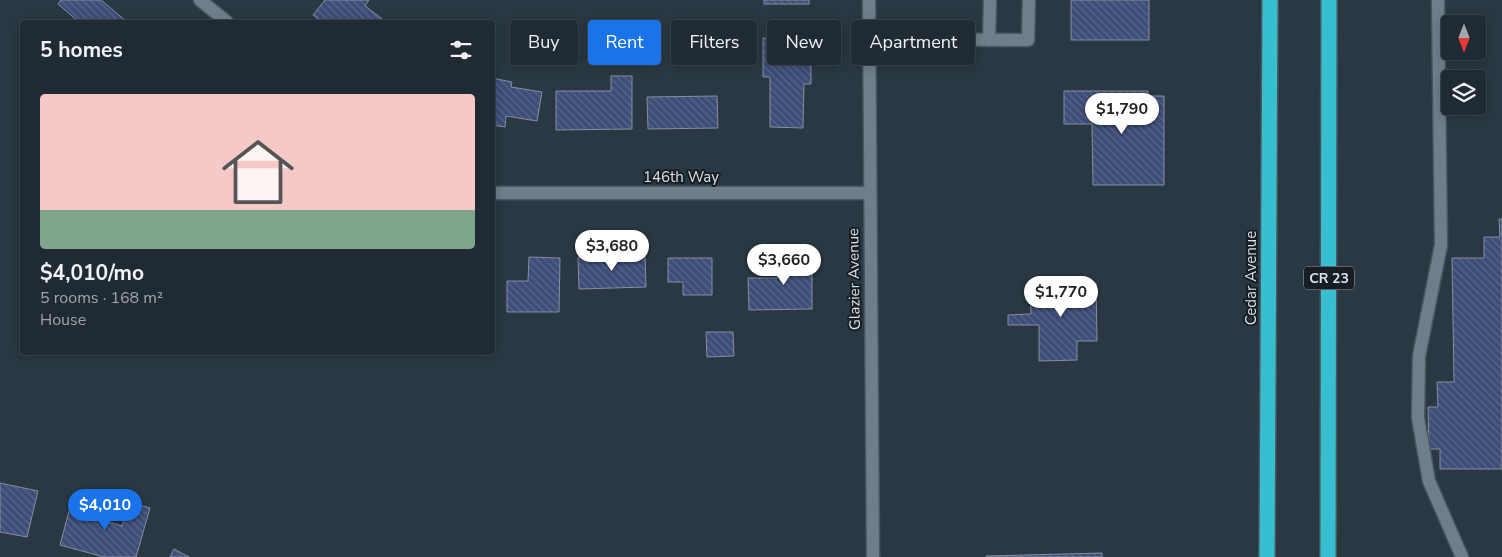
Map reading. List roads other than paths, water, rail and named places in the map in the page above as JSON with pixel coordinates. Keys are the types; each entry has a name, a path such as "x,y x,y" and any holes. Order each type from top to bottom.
{"highway":[{"name":"Cedar Avenue","path":"1267,557 1270,0"},
{"name":"CR 23","path":"1328,557 1329,0"}],"street":[{"path":"200,0 224,20"},
{"name":"Glazier Avenue","path":"869,0 869,20"},
{"path":"989,40 990,0"},
{"path":"975,40 1028,40 1029,0"},
{"path":"1438,0 1441,245 1419,356 1418,418 1429,481 1462,557"},
{"name":"Glazier Avenue","path":"869,65 873,557"},
{"name":"146th Way","path":"495,193 870,194"}]}
